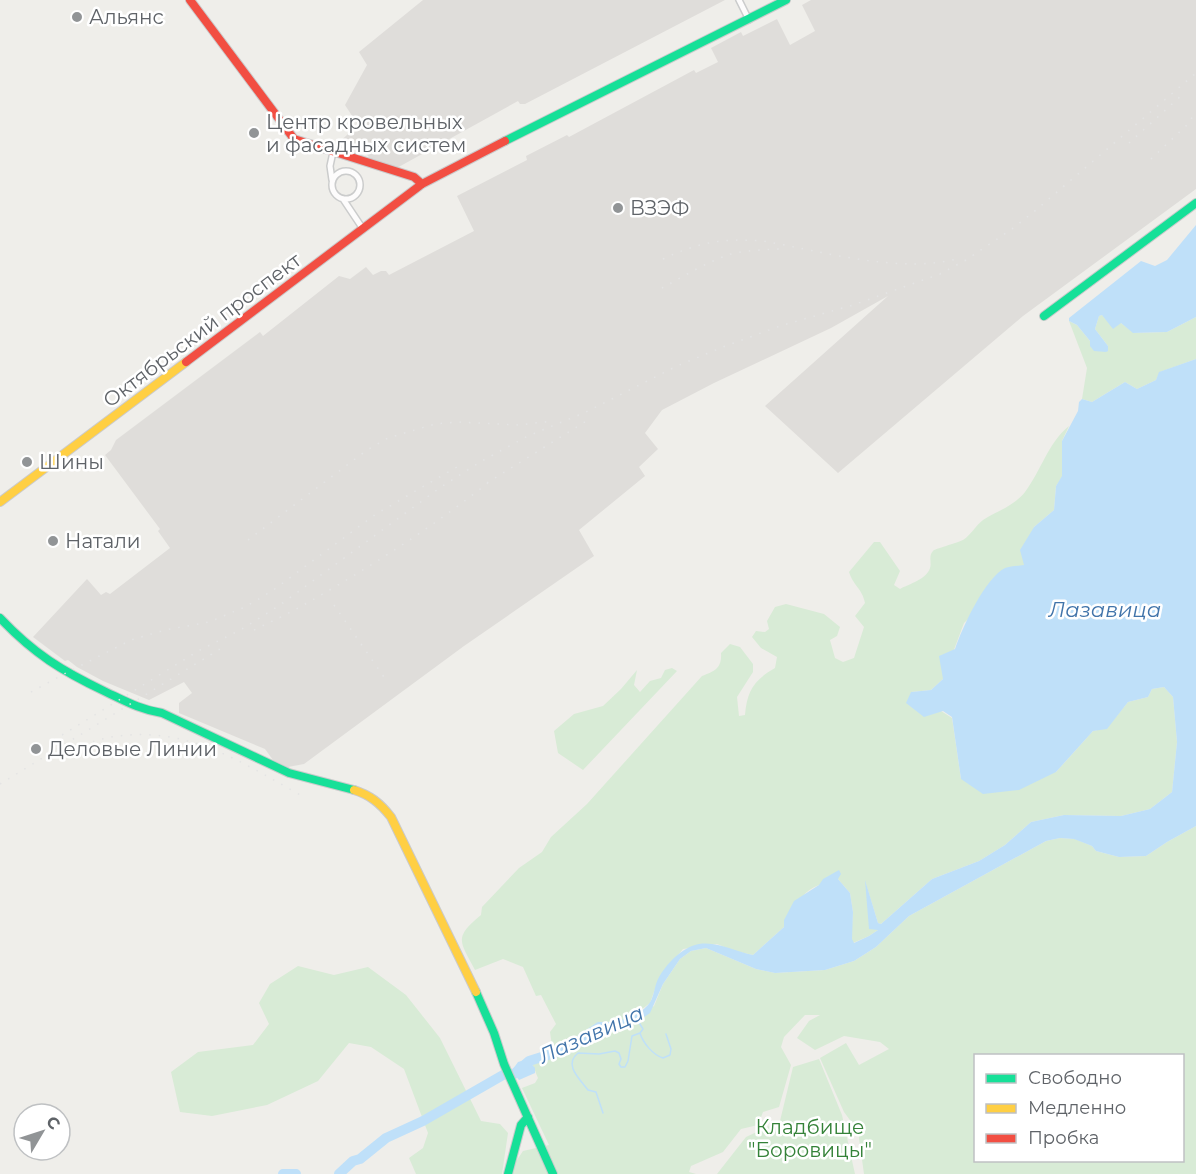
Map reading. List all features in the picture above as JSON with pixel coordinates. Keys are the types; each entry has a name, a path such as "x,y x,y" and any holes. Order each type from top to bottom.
{"street":[{"path":"190,0 294,139 414,177 422,184"},
{"path":"739,0 749,20"},
{"name":"Октябрьский проспект","path":"0,502 422,184 786,0"},
{"path":"333,152 330,166 335,194 343,199 363,229"},
{"path":"332,182 337,174 346,171 355,174 358,178 360,187 356,195 343,199"},
{"path":"1044,316 1196,203"},
{"path":"0,618 23,642 66,673 144,710 162,713 289,773 366,794 381,804 392,817 473,984 494,1033 504,1064 553,1174"},
{"path":"508,1174 521,1125 528,1117"}],"shaded area":[{"path":"423,0 725,0 525,104 520,104 518,101 395,169 373,162 358,144 345,151 336,145 358,125 345,105 367,65 359,52"},
{"path":"811,0 1196,0 1196,189 1023,316 838,473 765,406 888,296 831,328 662,410 645,433 658,449 639,467 645,476 579,530 594,556 464,646 304,764 288,767 273,760 265,749 179,713 179,703 192,693 184,682 149,700 103,681 68,660 65,661 33,637 87,579 101,595 106,592 110,594 170,548 158,531 160,529 105,455 111,450 116,440 260,332 263,336 339,276 350,279 366,267 373,275 386,271 389,275 474,231 457,196 527,160 526,156 567,135 569,137 694,70 696,73 718,62 711,48 741,32 743,36 777,19 790,45 815,31 802,5"}],"green space":[{"path":"1102,315 1121,323 1134,333 1167,332 1196,317 1196,359 1160,372 1156,380 1137,389 1125,382 1092,402 1082,399 1087,368 1069,321 1077,325 1090,341 1090,346 1108,346 1095,329 1099,316"},
{"path":"1069,426 1062,441 1062,477 1056,486 1054,510 1034,527 1024,565 964,623 943,679 931,690 911,692 952,718 961,779 1056,772 1093,731 1107,728 1128,702 1148,697 1152,689 1164,687 1173,697 1177,742 1172,792 1150,809 1121,816 1064,815 1031,822 1005,845 979,861 932,879 881,924 878,923 865,881 878,930 853,943 851,939 853,912 850,893 838,879 817,886 803,896 791,912 784,927 753,955 717,944 683,949 659,978 650,1003 629,1019 616,1023 616,1027 654,1006 663,984 680,959 691,951 706,948 756,969 775,973 825,970 854,961 876,947 909,916 1046,841 1060,838 1075,839 1092,846 1096,851 1119,857 1146,856 1196,826 1196,1174 864,1174 858,1131 844,1112 820,1058 846,1043 859,1065 889,1049 880,1042 844,1036 815,1050 797,1038 809,1021 820,1015 805,1015 784,1037 781,1047 791,1065 779,1107 763,1112 758,1125 741,1129 723,1152 691,1166 689,1172 696,1174 511,1174 513,1166 523,1151 549,1145 522,1088 535,1083 538,1078 532,1065 525,1060 552,1046 550,1032 556,1024 541,995 536,996 523,967 503,959 475,970 462,940 466,929 481,915 482,907 519,868 542,852 551,837 587,804 702,676 719,666 721,653 730,644 740,647 753,664 753,672 737,697 739,716 745,715 753,687 775,668 777,657 761,648 752,637 756,631 765,632 769,629 767,621 775,607 786,604 824,614 840,627 837,636 830,640 835,658 843,662 854,658 864,627 855,616 865,603 849,572 874,542 880,542 900,571 894,585 900,589 917,581 928,572 933,551 963,540 983,520 1021,497 1056,441"},
{"path":"672,668 677,671 583,770 558,753 554,731 574,714 603,706 637,670 634,685 640,692 650,681 661,678 665,670"},
{"path":"298,966 334,975 368,967 406,995 440,1038 481,1121 500,1124 508,1133 502,1174 416,1174 409,1158 423,1148 428,1133 404,1069 371,1047 349,1043 318,1081 267,1105 212,1116 180,1112 171,1072 198,1052 253,1045 269,1024 259,1003 270,984"},
{"name":"Кладбище \"Боровицы\"","path":"819,1059 842,1115 855,1174 717,1174 746,1137 780,1121 793,1067"}],"water":[{"path":"1196,225 1196,317 1167,332 1133,333 1121,323 1113,329 1102,315 1099,316 1095,329 1108,346 1108,351 1094,351 1090,346 1090,341 1077,325 1069,321 1069,318 1141,261 1155,266 1167,260"},
{"name":"Лазавица","path":"1196,359 1196,826 1146,856 1119,857 1096,851 1092,846 1074,839 1060,838 1046,841 909,916 876,947 854,961 825,970 775,973 756,969 706,948 691,951 680,959 663,984 650,1013 640,1020 616,1027 616,1023 634,1016 648,1005 652,1000 661,973 681,952 706,943 753,955 784,927 784,920 794,901 839,870 841,874 838,879 850,893 854,943 878,930 869,929 865,880 878,923 881,924 932,879 979,861 1005,845 1031,822 1064,815 1121,816 1150,809 1172,792 1177,742 1173,697 1164,687 1152,689 1148,697 1128,702 1107,729 1093,731 1056,772 1019,790 983,794 961,779 952,717 943,711 924,717 906,703 911,692 931,690 943,679 939,656 955,649 982,592 997,573 1005,568 1024,565 1020,550 1034,527 1054,510 1056,486 1062,476 1062,441 1078,411 1079,402 1082,399 1092,402 1125,382 1137,389 1156,380 1159,372"},
{"path":"525,1060 535,1068 535,1073 519,1080 513,1069 518,1062"}],"waterway":[{"path":"603,1113 596,1092 588,1090 577,1077 572,1062 578,1053 599,1054 615,1051 619,1053 621,1059 619,1064 625,1067 632,1036 643,1029 638,1021"},
{"name":"Лазавица","path":"514,1074 529,1061 567,1049 599,1027 616,1027 628,1023"},
{"path":"640,1033 649,1048 663,1058 670,1055 671,1049 666,1034"},
{"name":"Лазавица","path":"339,1174 353,1161 360,1159 386,1138 423,1121 503,1075"},
{"name":"Лазавица","path":"283,1174 296,1174"}],"railway":[{"path":"54,740 200,650 242,629 280,605 441,487 480,462 528,436 586,412 677,366 723,347 940,274 966,260 1036,210 1196,73"},
{"path":"1129,143 1182,95"},
{"path":"1151,159 1188,124 1196,111"},
{"path":"663,259 700,245 736,240 763,241 887,263 937,263 960,258"},
{"path":"662,288 704,265 731,254 779,249"},
{"path":"487,483 591,418"},
{"path":"248,540 367,450 388,438 435,424 457,422 519,425 552,421"},
{"path":"31,692 131,640 165,630 209,622 245,607 272,591 376,514 462,464"},
{"path":"254,630 301,607 379,560 494,478"},
{"path":"334,605 386,680"},
{"path":"0,784 220,649"},
{"path":"66,751 98,740 119,736 169,737 215,750 302,796"}],"traffic: fast":[{"path":"505,141 786,0"},
{"path":"1044,316 1196,203"},
{"path":"0,618 49,661 106,692 140,707 162,713 289,773 354,790"},
{"path":"476,992 494,1033 504,1064 553,1174"},
{"path":"508,1174 521,1125 528,1117"}],"traffic: slow":[{"path":"0,502 186,362"},
{"path":"354,790 374,800 391,817 476,992"}],"traffic: jam":[{"path":"190,0 294,139 414,177 422,184"},
{"path":"186,362 422,184 505,141"}],"place":[{"name":"Альянс","path":"77,17"},
{"name":"Центр кровельных и фасадных систем","path":"254,133"},
{"name":"ВЗЭФ","path":"618,208"},
{"name":"Шины","path":"27,462"},
{"name":"Натали","path":"53,541"},
{"name":"Деловые Линии","path":"36,749"}]}
